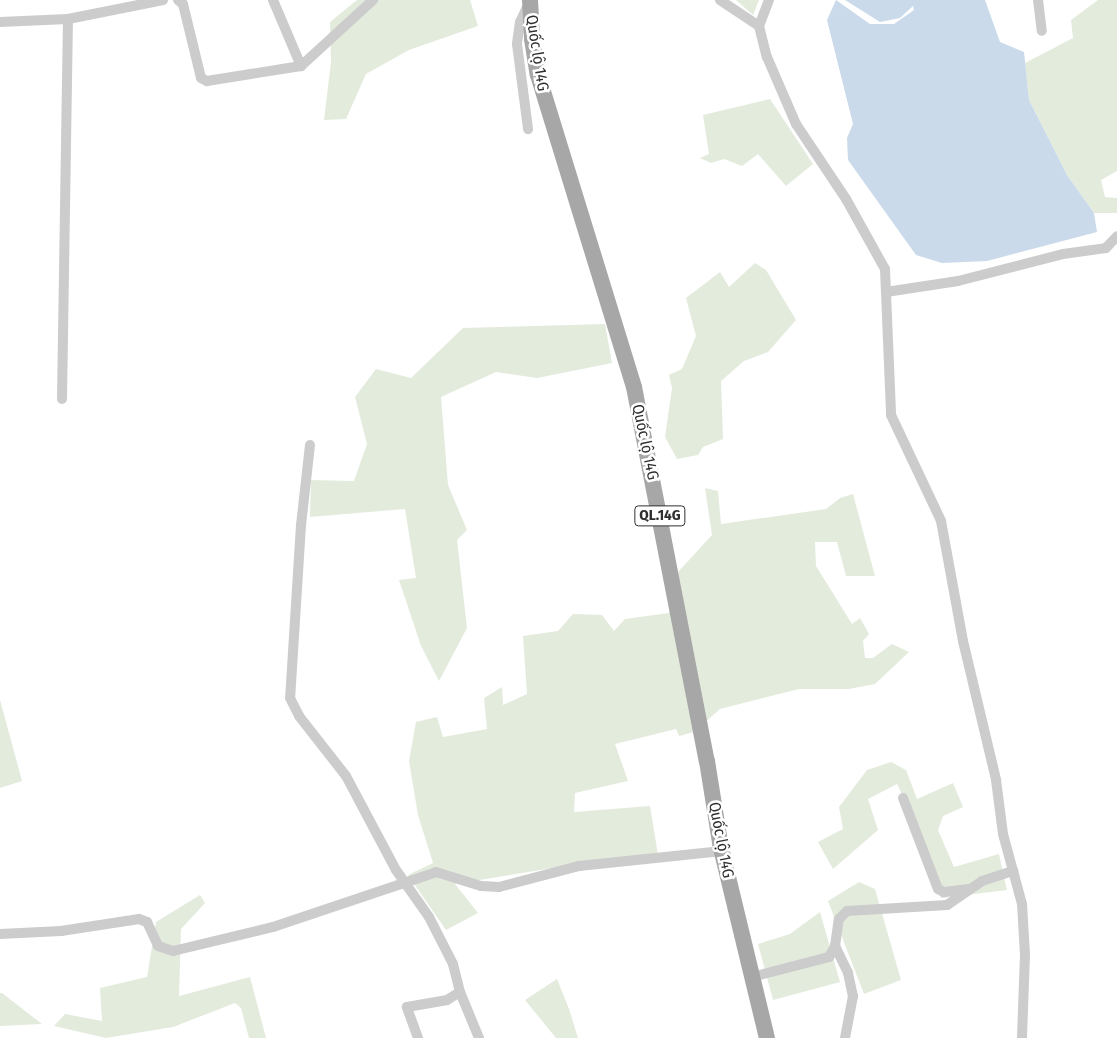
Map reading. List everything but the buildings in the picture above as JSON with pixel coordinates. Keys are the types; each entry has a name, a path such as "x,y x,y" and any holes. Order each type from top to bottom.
{"main road":[{"name":"Quốc lộ 14G","path":"530,1 538,75 634,387 704,741 722,851 767,1038"}],"street":[{"path":"0,22 68,19 163,0"},
{"path":"178,0 183,4 201,78 207,81 301,66 373,0"},
{"path":"273,0 301,66"},
{"path":"720,0 758,26"},
{"path":"769,0 758,26 767,57 796,124 881,257 886,292 891,415 941,521 963,641 996,780 1003,834 1022,904 1025,955 1022,1038"},
{"path":"1038,0 1042,31"},
{"path":"528,129 517,44 520,22 530,1"},
{"path":"62,399 68,19"},
{"path":"886,292 958,281 1063,254 1106,248 1117,236"},
{"path":"310,445 301,525 290,698 298,716 346,776 404,882 442,941 453,964 460,992 479,1038"},
{"path":"903,798 938,889 944,892 970,889"},
{"path":"0,934 61,931 139,919 147,922 158,946 173,951 273,927 404,882 442,872 481,886 499,887 578,866 722,851"},
{"path":"752,977 820,961 829,957 835,946 839,919 847,911 942,906 970,889 1013,871"},
{"path":"835,946 848,973 854,996 845,1038"},
{"path":"418,1038 407,1007 447,1000 460,992"}],"shaded area":[{"path":"357,0 470,0 478,26 409,50 366,74 346,119 324,120 331,62 330,22"},
{"path":"736,0 759,0 753,15"},
{"path":"1098,0 1117,0 1117,171 1101,180 1105,197 1117,198 1117,213 1094,213 1067,175 1029,100 1025,63 1073,38 1071,20"},
{"path":"770,99 813,164 786,186 758,154 742,166 724,159 711,163 700,158 709,154 703,115"},
{"path":"755,263 766,270 796,320 768,352 744,361 721,381 723,439 703,447 698,455 677,459 665,437 672,388 669,375 682,369 696,336 686,298 720,272 729,287"},
{"path":"605,324 612,363 537,378 496,372 441,397 448,485 467,530 457,540 467,628 439,681 421,646 399,580 416,578 405,509 310,517 311,480 354,481 367,444 355,397 376,369 411,378 463,328"},
{"path":"705,488 718,491 721,524 826,509 840,498 853,494 875,576 846,576 837,542 815,542 816,566 852,624 860,618 869,634 863,641 865,658 873,658 892,644 909,652 875,684 849,689 799,689 720,709 694,732 679,736 676,729 615,744 628,781 575,793 574,812 650,806 658,855 571,865 455,884 478,913 446,930 408,875 433,863 418,815 409,761 416,722 437,717 443,737 487,729 484,698 502,687 503,705 527,694 523,636 558,631 573,614 602,615 614,631 625,619 669,613 679,571 712,535"},
{"path":"0,700 22,781 0,788"},
{"path":"891,762 906,770 917,799 953,783 963,807 943,816 938,830 954,867 999,854 1007,890 941,898 916,843 916,823 897,784 868,799 878,830 833,869 818,842 843,829 839,807 867,770"},
{"path":"859,882 875,889 901,980 864,994 828,901"},
{"path":"200,895 205,903 181,929 179,996 250,977 266,1038 249,1038 241,1008 235,1003 173,1027 106,1038 54,1026 65,1014 102,1021 100,988 147,977 156,922"},
{"path":"820,912 840,982 773,1000 758,944 790,934"},
{"path":"557,979 578,1038 556,1038 525,1000"},
{"path":"0,993 2,993 42,1024 0,1026"}],"water":[{"path":"836,0 870,24 894,24 914,10 913,6 900,18 880,22 845,0 985,0 1000,42 1024,52 1029,100 1067,175 1094,213 1097,232 987,261 942,263 916,255 848,160 847,138 853,124 827,20"}]}
